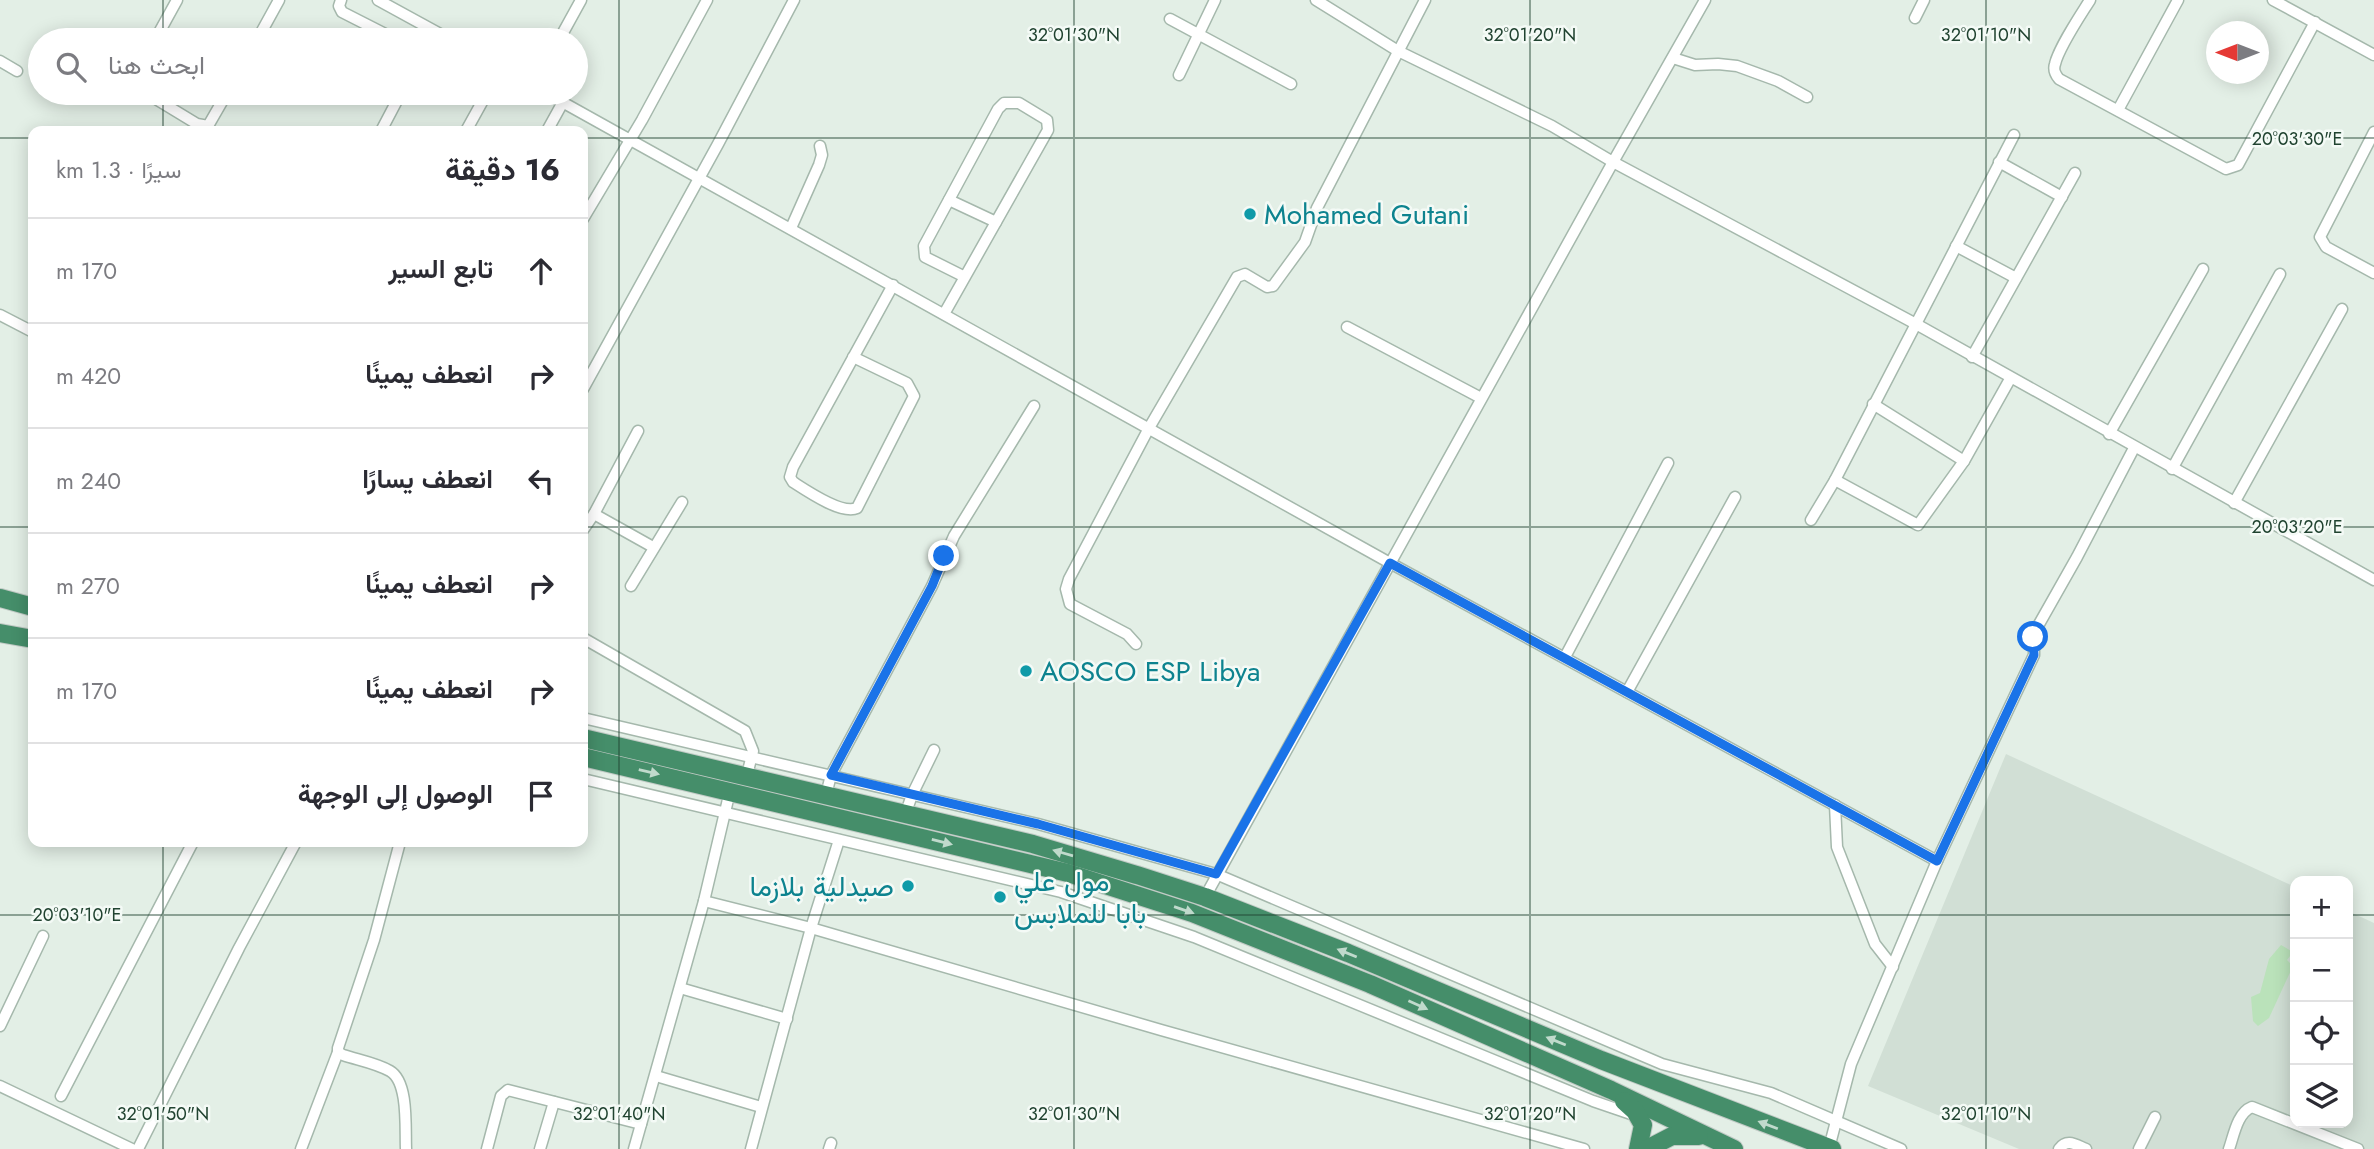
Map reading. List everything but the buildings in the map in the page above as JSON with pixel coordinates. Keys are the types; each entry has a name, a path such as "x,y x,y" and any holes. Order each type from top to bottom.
{"highway":[{"path":"0,598 28,606"},
{"path":"0,633 28,638"},
{"path":"588,739 1033,844 1205,897 1348,953 1601,1060 1830,1148"},
{"path":"588,758 1069,873 1192,913 1333,968 1611,1090 1734,1149"},
{"path":"1611,1090 1640,1117 1643,1125 1638,1149"},
{"path":"1660,1147 1680,1135 1707,1137"}],"street":[{"path":"162,28 177,0"},
{"path":"264,28 279,0"},
{"path":"341,0 339,6 342,12 373,28"},
{"path":"379,0 429,28"},
{"path":"566,28 581,0"},
{"path":"588,211 707,0"},
{"path":"588,380 794,0"},
{"path":"1179,75 1215,0"},
{"path":"1316,0 1398,51 1552,126 1613,162 1916,324 2010,379 2374,580"},
{"path":"1136,645 1127,634 1070,604 1066,589 1149,428 1237,276 1245,274 1267,287 1273,286 1305,242 1317,208 1425,0"},
{"path":"1205,897 1705,0"},
{"path":"1915,18 1924,0"},
{"path":"2090,0 2054,65 2059,79 2220,166 2233,169 2238,165 2315,22"},
{"path":"2118,110 2179,0"},
{"path":"2273,0 2288,4 2374,55"},
{"path":"1170,19 1291,84"},
{"path":"1673,58 1689,65 1737,66 1778,81 1807,97"},
{"path":"0,61 17,71"},
{"path":"944,314 965,277 996,222 1049,126 1039,114 1019,103 1003,103 998,109 923,252 925,257 965,277"},
{"path":"166,105 197,124 208,126 220,105"},
{"path":"384,126 395,105"},
{"path":"469,126 480,105"},
{"path":"550,126 561,105"},
{"path":"568,105 1390,563 1937,861"},
{"path":"2374,132 2320,237 2326,247 2374,273"},
{"path":"1811,520 1835,480 2014,135"},
{"path":"791,228 819,165 822,155 820,146"},
{"path":"1999,162 2062,197"},
{"path":"1972,357 2075,173"},
{"path":"949,200 996,222"},
{"path":"1956,246 2017,278"},
{"path":"2109,434 2203,269"},
{"path":"2172,469 2280,274"},
{"path":"853,357 907,383 914,396 857,508 850,511 802,488 790,477 793,467 853,357 893,285"},
{"path":"2234,503 2342,309"},
{"path":"0,314 28,329"},
{"path":"1347,327 1481,398"},
{"path":"1835,480 1918,525 1964,461 2010,379"},
{"path":"1873,404 1964,461"},
{"path":"826,795 831,775 932,586 954,536 1034,406"},
{"path":"588,523 638,431"},
{"path":"1830,1148 1852,1064 1937,861 2034,655 2034,633 2134,448"},
{"path":"1565,657 1668,463"},
{"path":"1627,692 1735,497"},
{"path":"631,586 682,502"},
{"path":"594,514 653,547"},
{"path":"588,641 745,731 749,736 753,757 747,775"},
{"path":"588,719 1038,824 1216,874 1662,1064 1771,1093 1901,1149"},
{"path":"905,815 912,794 934,750"},
{"path":"588,780 1061,892 1131,914 1332,992 1593,1101 1640,1117"},
{"path":"634,1149 705,901 730,791"},
{"path":"1835,805 1836,847 1875,944 1894,967"},
{"path":"977,831 982,811"},
{"path":"1033,844 1038,824"},
{"path":"888,851 894,831"},
{"path":"751,1149 811,928 838,840"},
{"path":"61,1096 190,847"},
{"path":"138,1149 239,948 293,847"},
{"path":"302,1149 338,1052 374,940 399,847"},
{"path":"705,901 811,928 1584,1149"},
{"path":"0,1026 43,936"},
{"path":"680,988 787,1019"},
{"path":"338,1052 392,1072 400,1081 404,1102 406,1149"},
{"path":"656,1076 761,1107"},
{"path":"0,1086 132,1149"},
{"path":"487,1149 501,1096 508,1090 641,1124"},
{"path":"540,1149 554,1102"},
{"path":"2229,1149 2241,1116 2252,1107 2358,1149"},
{"path":"2139,1149 2155,1117"},
{"path":"2059,1149 2071,1142 2086,1149"}],"shaded area":[{"path":"2006,754 2290,885 2290,1128 2353,1128 2353,913 2374,923 2374,1149 2019,1149 1868,1086"}],"green space":[{"path":"2281,945 2290,950 2287,960 2290,963 2290,972 2269,1018 2258,1026 2253,1021 2251,997 2260,993 2269,959"}],"place":[{"name":"Mohamed Gutani","path":"1250,214"},
{"name":"AOSCO ESP Libya","path":"1026,671"},
{"name":"صيدلية بلازما","path":"908,886"},
{"name":"مول علي بابا للملابس","path":"1000,897"}],"route":[{"path":"944,556 932,586 831,775 1038,824 1216,874 1390,563 1937,861 2034,655 2033,637"}]}
